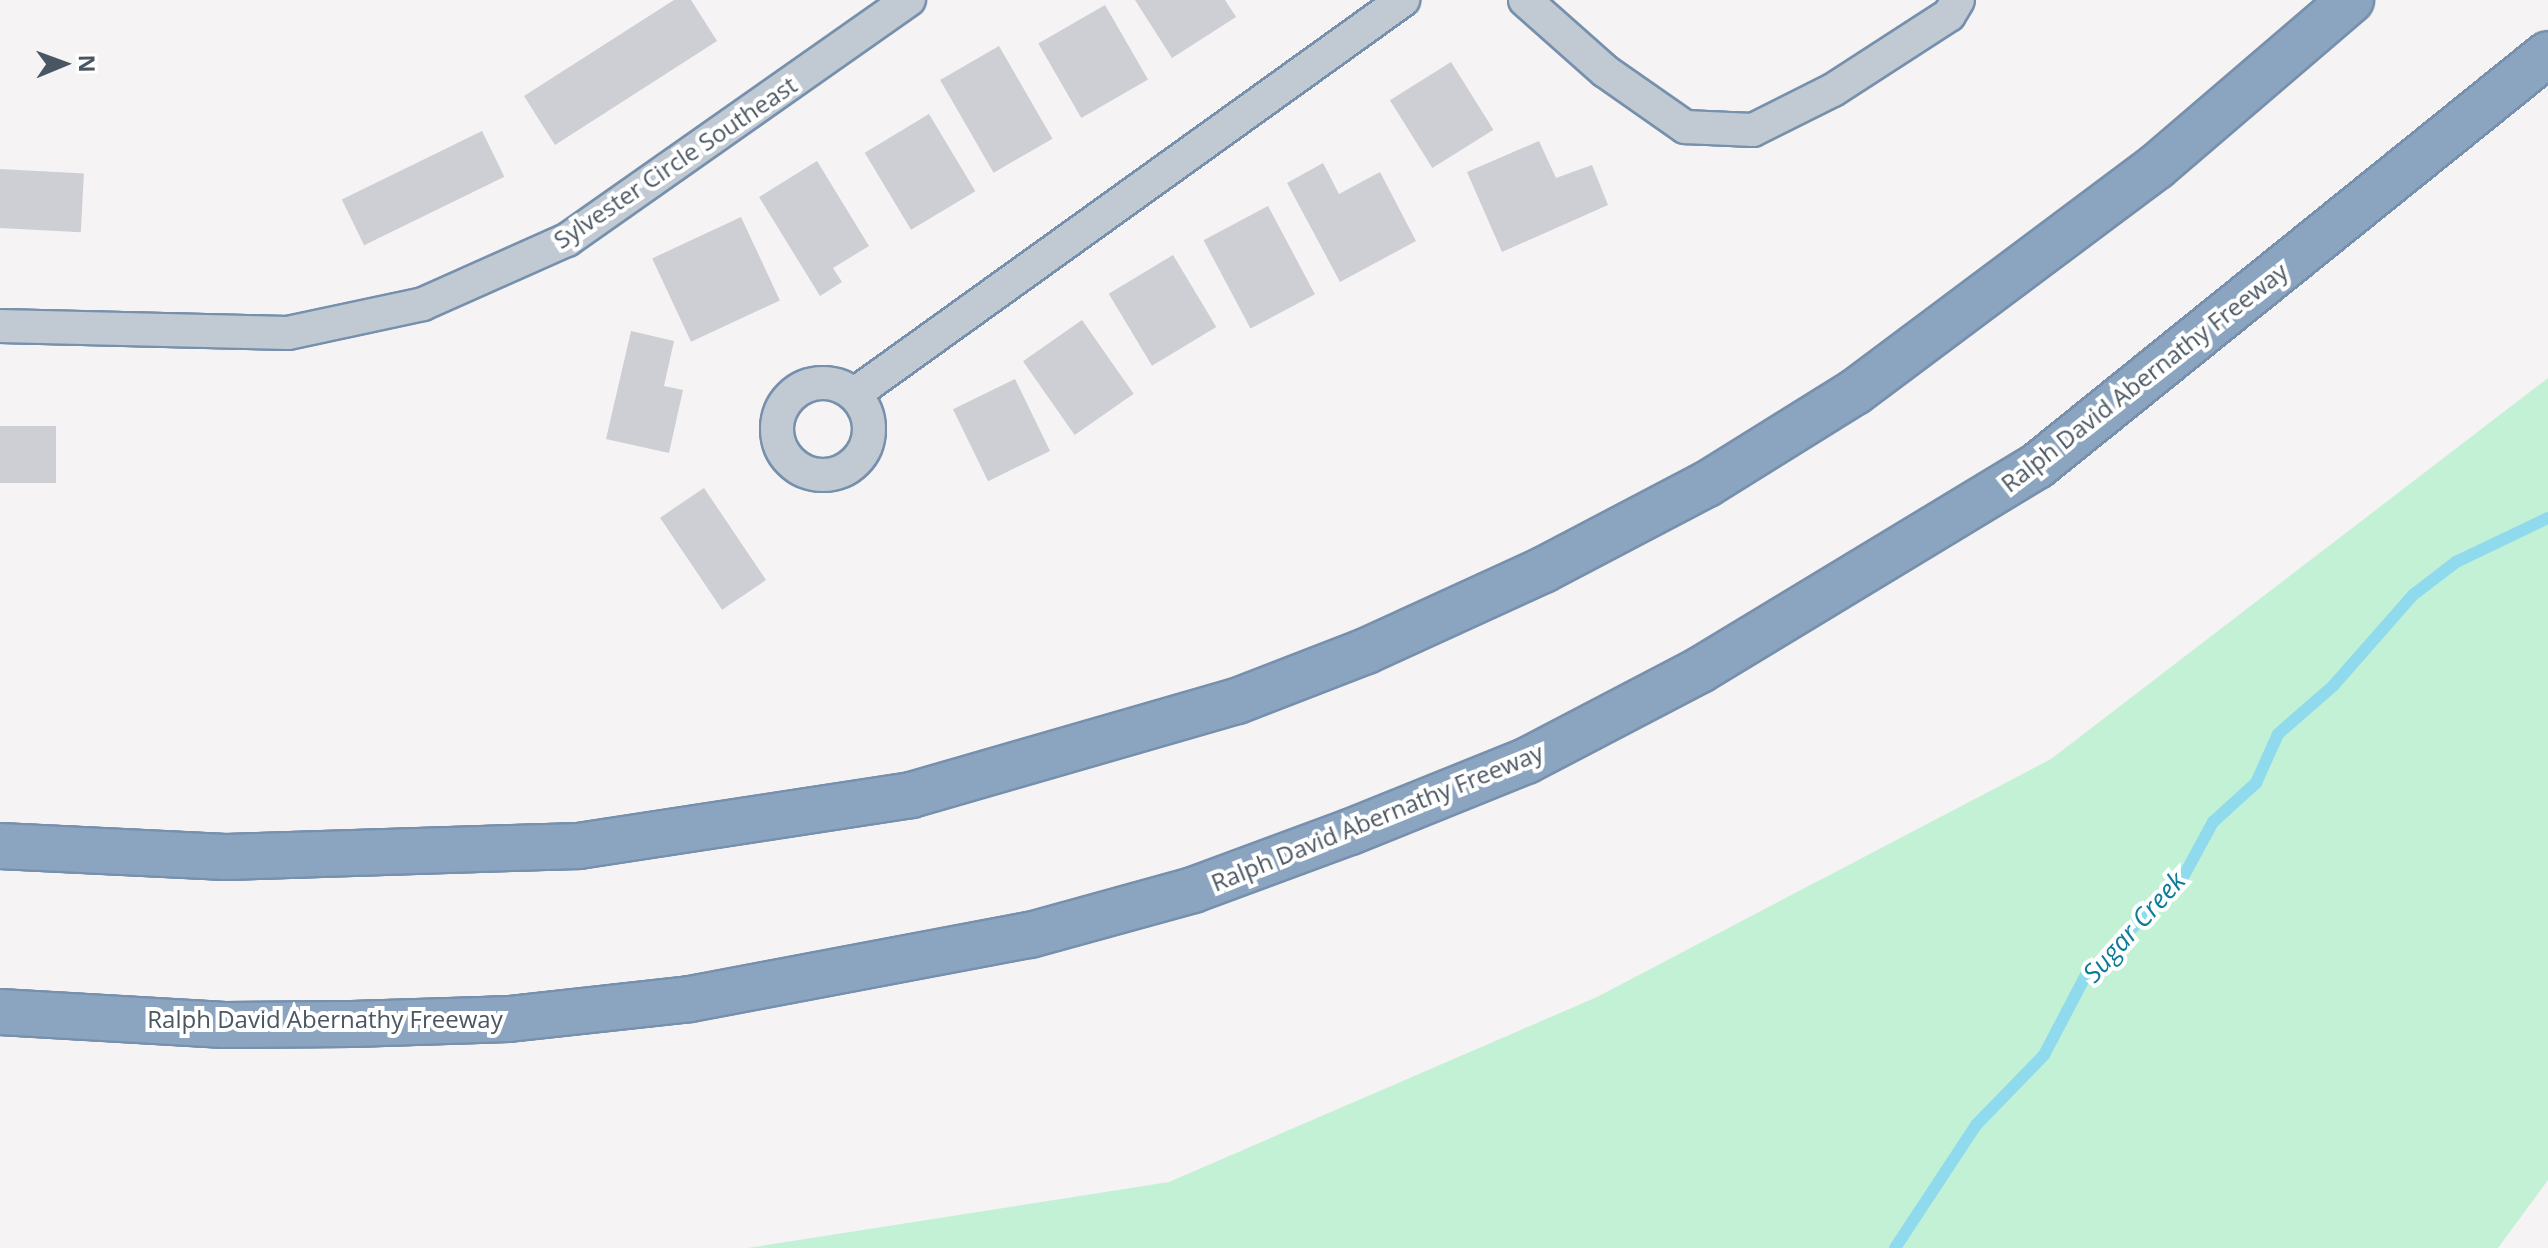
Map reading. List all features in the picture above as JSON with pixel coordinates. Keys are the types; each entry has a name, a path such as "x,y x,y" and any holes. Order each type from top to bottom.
{"highway":[{"path":"0,846 226,857 579,846 767,822 911,795 1237,701 1366,651 1543,570 1707,484 1855,392 2156,167 2351,0"},
{"name":"Ralph David Abernathy Freeway","path":"0,1012 225,1025 352,1024 509,1019 690,999 1030,935 1193,890 1350,832 1526,761 1700,670 2037,466 2548,54"}],"street":[{"name":"Sylvester Circle Southeast","path":"0,326 288,333 423,304 567,240 909,0"},
{"path":"856,393 1403,0"},
{"path":"1525,0 1605,71 1685,127 1753,130 1833,90 1949,15 1958,0"}],"green space":[{"path":"2548,378 2548,1180 2498,1248 748,1248 1169,1182 1597,997 2051,759"}],"building":[{"path":"674,0 691,0 717,41 555,145 524,96"},
{"path":"1135,0 1225,0 1236,17 1172,58"},
{"path":"1105,5 1148,79 1081,118 1038,44"},
{"path":"999,46 1052,139 994,173 940,80"},
{"path":"1451,62 1493,130 1432,168 1390,100"},
{"path":"929,114 975,191 911,230 865,153"},
{"path":"482,131 504,177 364,245 342,199"},
{"path":"1539,141 1556,178 1592,165 1608,205 1502,252 1467,172"},
{"path":"817,161 869,246 833,268 842,282 820,296 759,197"},
{"path":"1323,163 1339,194 1380,172 1416,241 1340,282 1287,183"},
{"path":"0,169 84,173 81,232 0,228"},
{"path":"1268,206 1315,294 1250,329 1204,240"},
{"path":"741,217 780,300 691,342 652,258"},
{"path":"1173,255 1216,327 1152,366 1109,294"},
{"path":"1082,320 1134,394 1075,435 1023,361"},
{"path":"631,331 674,341 664,386 683,390 669,453 606,439"},
{"path":"1015,379 1050,451 988,481 953,409"},
{"path":"0,426 56,426 56,483 0,483"},
{"path":"704,488 766,580 722,610 660,518"}],"waterway":[{"name":"Sugar Creek","path":"1895,1248 1976,1125 2044,1055 2087,973 2182,879 2213,822 2256,783 2278,734 2333,686 2413,595 2456,562 2548,518"}]}
